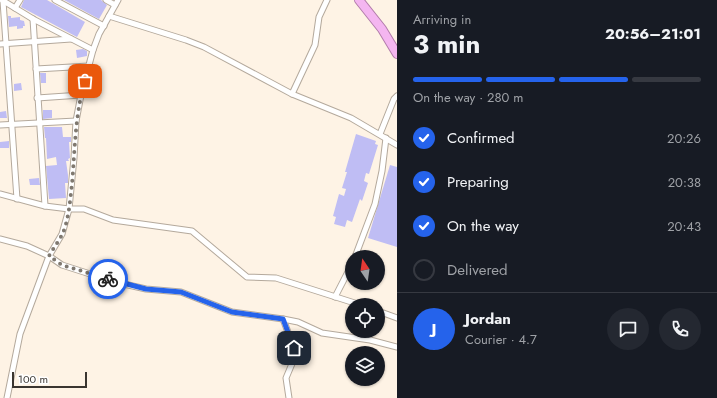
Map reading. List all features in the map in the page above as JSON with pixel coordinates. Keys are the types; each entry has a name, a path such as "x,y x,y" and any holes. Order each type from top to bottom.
{"highway":[{"path":"359,0 382,30 397,54"}],"street":[{"path":"2,0 33,19 93,50"},
{"path":"2,0 3,44 17,199"},
{"path":"15,8 20,0"},
{"path":"55,0 104,26"},
{"path":"7,398 20,334 49,256 62,234 69,209 76,121 80,95 93,50 116,2 106,0"},
{"path":"292,94 315,45 319,17 327,0"},
{"path":"109,16 204,47 292,94 351,118 397,144"},
{"path":"33,19 45,206"},
{"path":"3,44 71,39"},
{"path":"36,69 89,66"},
{"path":"37,98 80,95"},
{"path":"380,134 394,99 397,96"},
{"path":"0,125 76,121"},
{"path":"358,250 375,204 382,171 386,138"},
{"path":"0,194 45,206 84,209 113,220 192,231 247,277 276,278 345,300"},
{"path":"0,239 27,246 49,256 62,265 115,282 146,289 181,292 232,312 298,322 322,333 370,340 397,347"},
{"path":"336,297 345,278"},
{"path":"385,314 397,318"},
{"path":"283,319 294,348 294,359 286,378 289,398"}],"building":[{"path":"24,0 47,0 85,22 77,37 21,7"},
{"path":"64,0 101,0 107,5 99,19"},
{"path":"8,16 11,16 11,18 20,17 20,20 24,21 25,26 17,29 17,26 9,27"},
{"path":"83,49 87,51 87,56 77,58 76,50"},
{"path":"40,73 46,73 46,83 41,83"},
{"path":"21,83 22,90 14,91 14,84"},
{"path":"43,110 52,110 52,118 43,119"},
{"path":"6,111 7,118 0,118 0,112"},
{"path":"44,127 62,127 63,137 71,137 71,142 69,142 70,158 68,159 69,161 66,161 68,183 65,183 66,198 49,199 46,166 57,165 56,157 47,159"},
{"path":"356,134 376,141 375,144 378,145 369,174 366,173 364,181 368,183 362,201 360,199 352,222 347,220 345,227 334,224 336,217 333,216 339,194 344,196 346,189 342,188"},
{"path":"9,141 9,148 0,148 0,142"},
{"path":"390,165 397,167 397,247 368,238"},
{"path":"39,178 40,185 30,185 29,179"}],"way so far":[{"path":"85,81 80,95 76,121 69,209 62,234 49,256 62,265 108,279"}],"route":[{"path":"108,279 146,289 181,292 232,312 283,319 294,348"}]}
